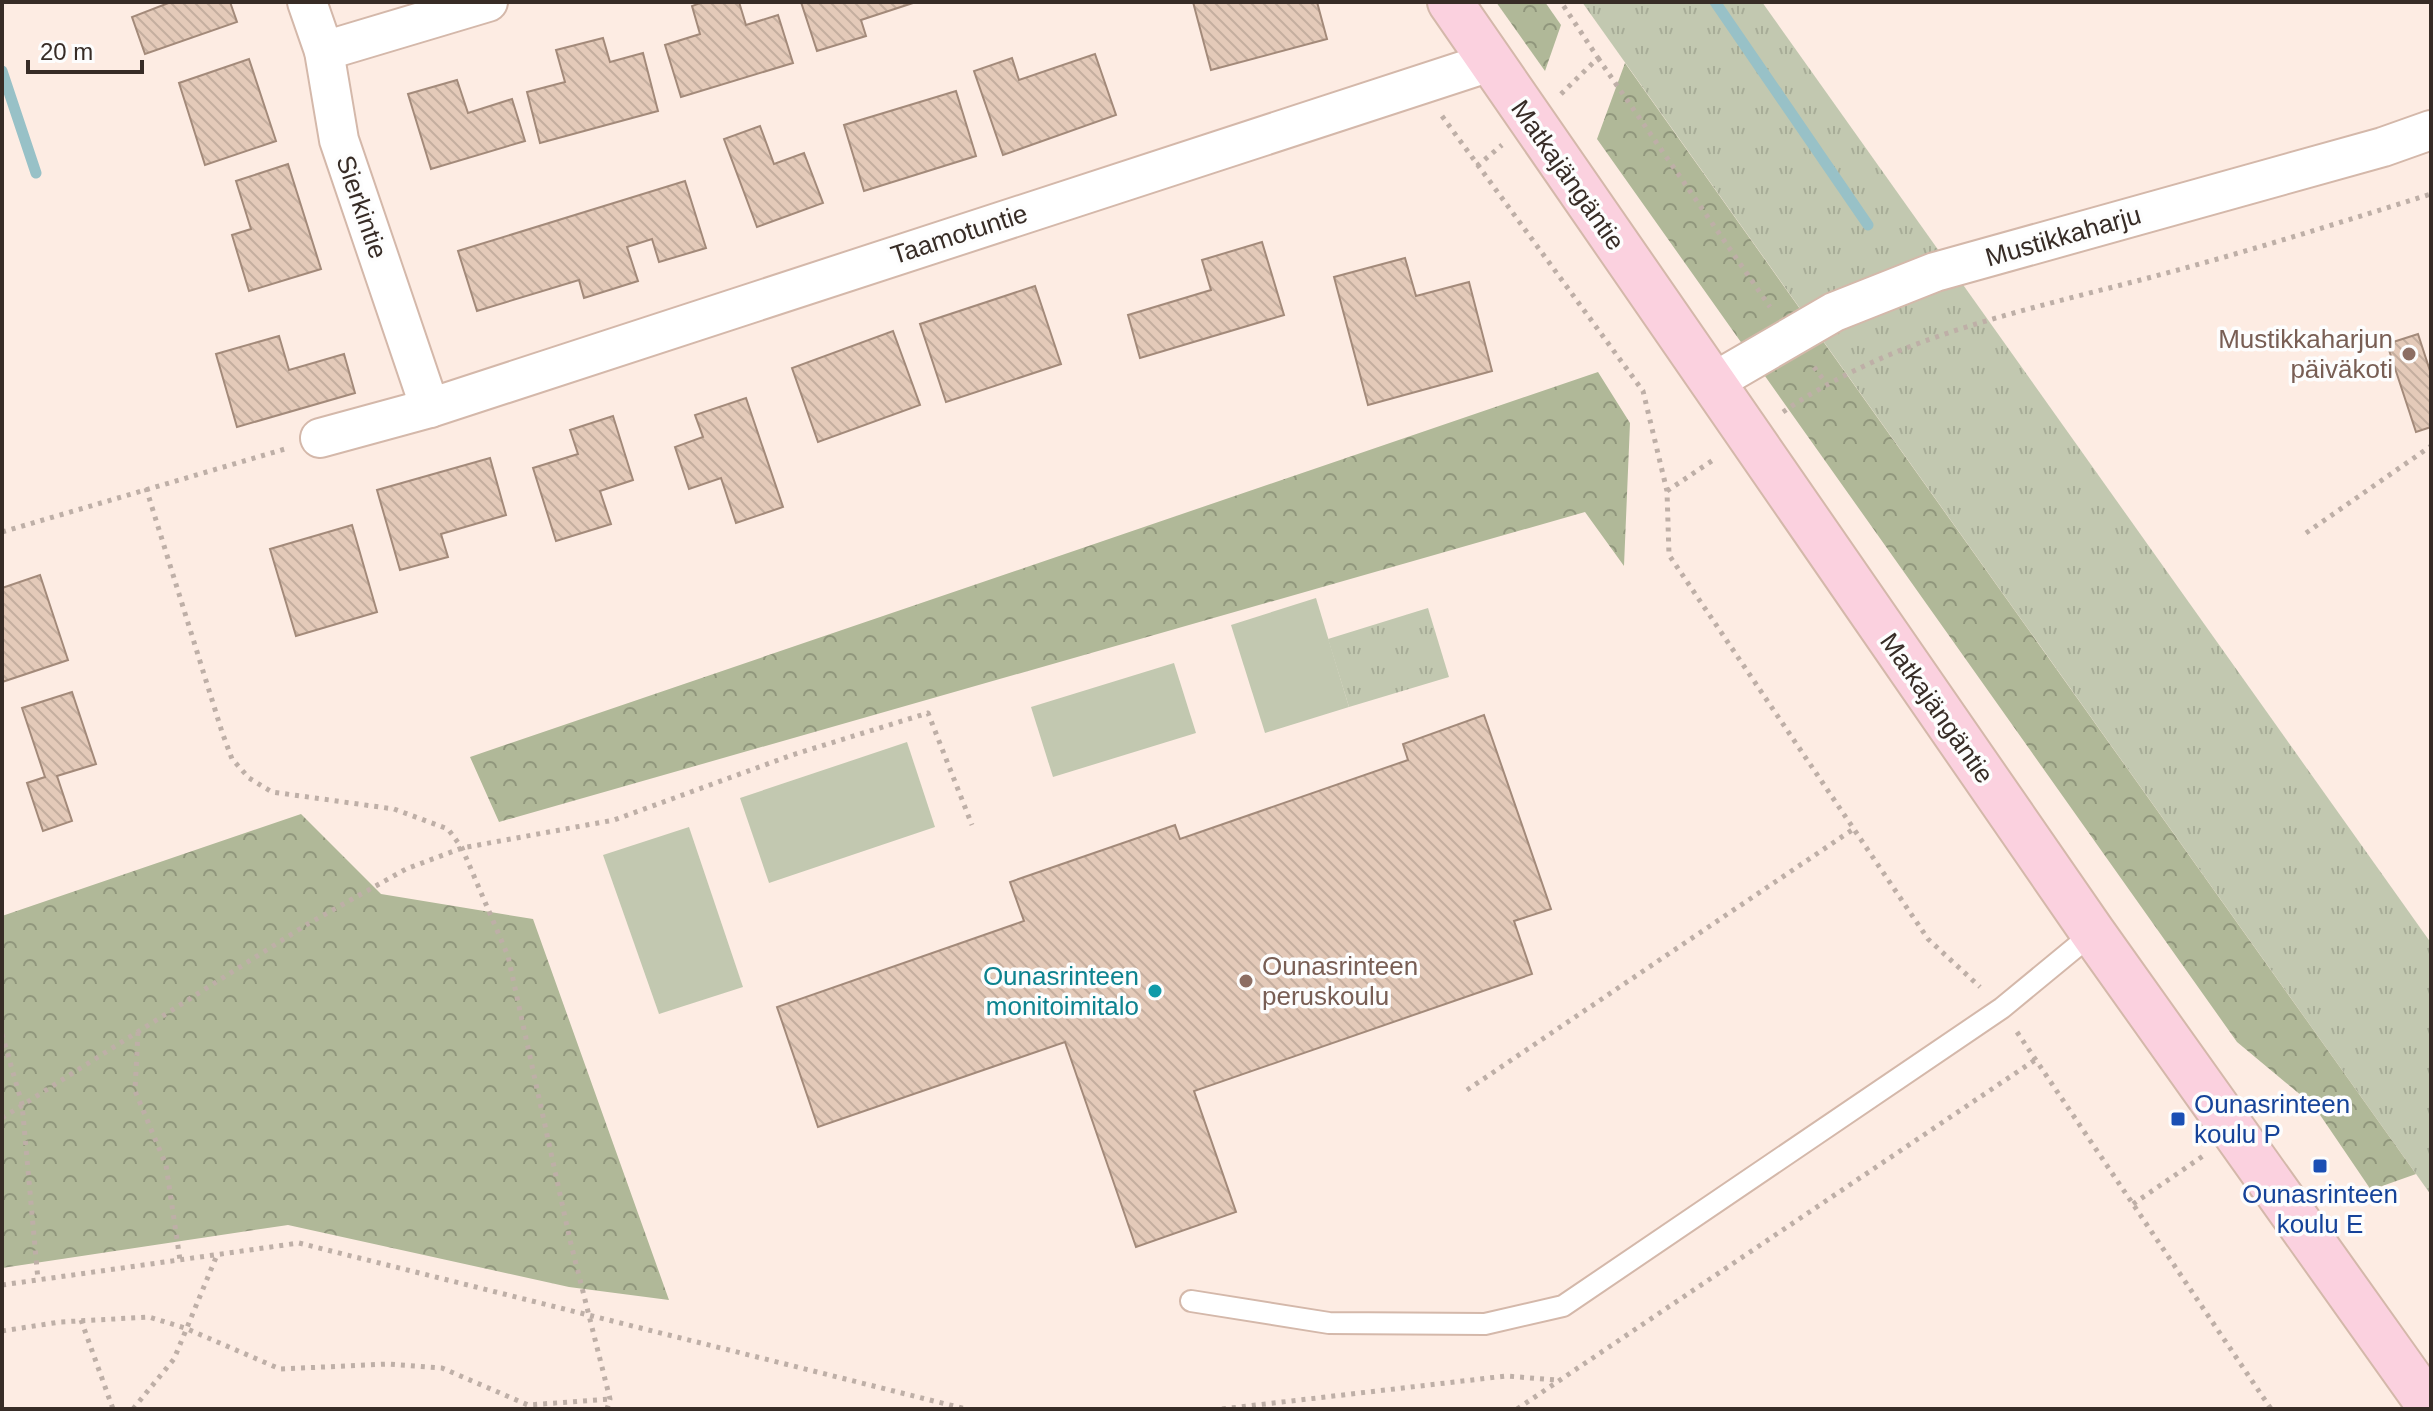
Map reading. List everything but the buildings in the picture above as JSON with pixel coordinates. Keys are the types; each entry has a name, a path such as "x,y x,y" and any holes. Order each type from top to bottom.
{"street":[{"name":"Sierkintie","path":"307,2 324,51 339,140 430,408"},
{"path":"324,51 488,2"},
{"name":"Matkajängäntie","path":"1450,2 2093,933 2431,1408"},
{"name":"Taamotuntie","path":"320,438 430,408 1490,62"},
{"name":"Mustikkaharju","path":"1712,383 1834,312 1935,272 2369,151 2431,130"}],"lane":[{"path":"1191,1301 1329,1323 1485,1324 1563,1306 2002,1008 2093,933"}],"path":[{"path":"1598,58 1826,383"},
{"path":"1418,83 1643,391 1667,491 1669,555 1928,939 2002,1008 2271,1409"},
{"path":"1667,491 1826,383 2013,310 2161,274 2431,194"},
{"path":"2,532 320,438"},
{"path":"2306,533 2431,446"},
{"path":"146,488 232,759 249,778 272,792 394,809 448,829 462,848 508,956 588,1316 610,1399 607,1409"},
{"path":"2,1118 306,925 393,876 462,848 614,820 792,755 928,713 972,825"},
{"path":"1467,1090 1855,828"},
{"path":"138,1031 135,1091 166,1165 180,1260"},
{"path":"2,1034 22,1104 38,1280"},
{"path":"1517,1409 2035,1060"},
{"path":"2133,1204 2204,1155"},
{"path":"2,1285 299,1243 966,1409"},
{"path":"133,1409 174,1359 217,1255"},
{"path":"2,1331 81,1320 149,1317 185,1328 280,1369 388,1364 442,1368 528,1405 610,1399"},
{"path":"81,1320 113,1409"},
{"path":"1222,1409 1506,1376 1558,1380"}],"green space":[{"path":"1496,2 1545,2 1561,25 1545,71"},
{"path":"1582,2 1762,2 2431,943 2431,1195"},
{"path":"1625,63 2416,1174 2371,1190 2314,1106 2237,1042 1597,139"},
{"path":"1598,372 1630,423 1624,566 1585,512 499,822 470,757"},
{"path":"1316,598 1349,707 1265,733 1231,625"},
{"path":"1428,608 1449,677 1349,707 1328,639"},
{"path":"1174,663 1196,733 1053,777 1031,707"},
{"path":"907,742 935,827 769,883 740,798"},
{"path":"301,814 381,894 533,919 669,1300 569,1287 288,1225 2,1268 2,916"},
{"path":"689,827 743,987 659,1014 603,855"}],"waterway":[{"path":"1715,2 1868,225"},
{"path":"2,71 36,173"}],"place":[{"name":"Mustikkaharjun päiväkoti","path":"2409,354"},
{"name":"Ounasrinteen peruskoulu","path":"1246,981"},
{"name":"Ounasrinteen monitoimitalo","path":"1155,991"},
{"name":"Ounasrinteen koulu P","path":"2178,1119"},
{"name":"Ounasrinteen koulu E","path":"2320,1166"}]}
